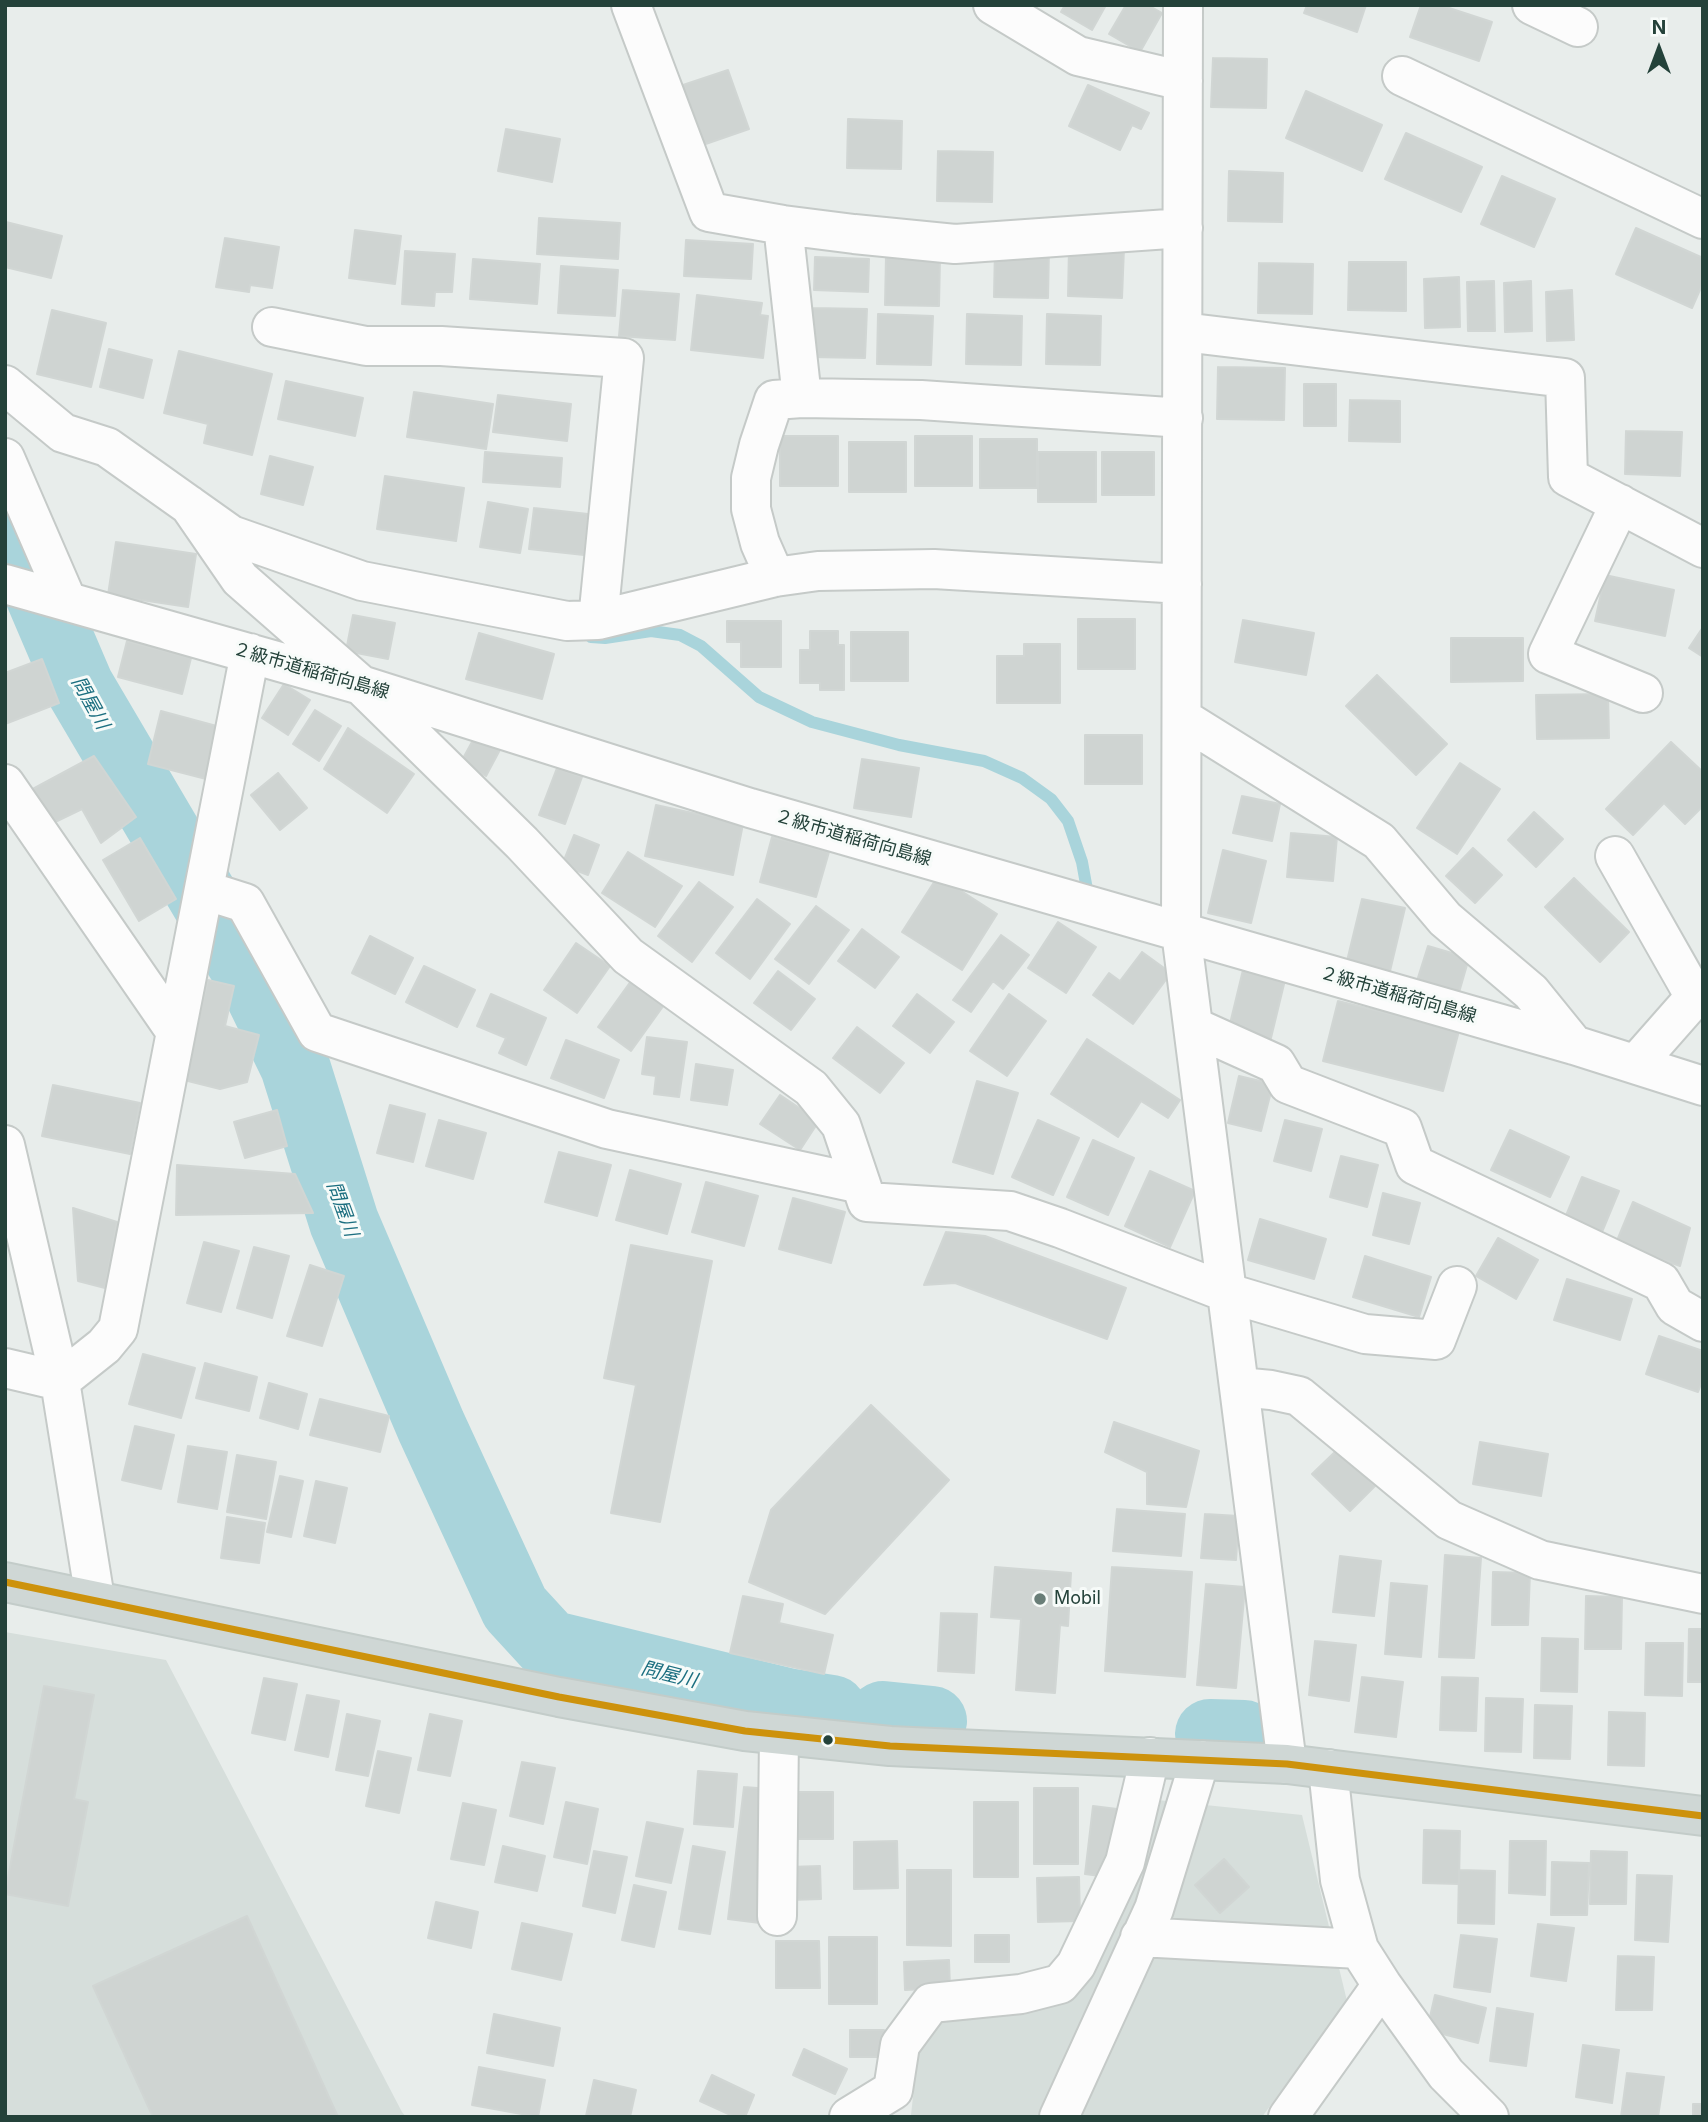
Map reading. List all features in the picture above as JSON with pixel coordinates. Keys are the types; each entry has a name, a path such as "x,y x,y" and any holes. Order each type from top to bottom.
{"main road":[{"path":"5,1582 559,1698 745,1731 890,1746 1287,1764 1703,1816"}],"street":[{"path":"631,5 709,212 783,225 955,244 1182,228"},
{"path":"993,5 1079,56 1183,81"},
{"path":"1183,5 1181,932 1287,1764"},
{"path":"1532,5 1578,27"},
{"path":"1402,76 1703,219"},
{"path":"783,225 802,398"},
{"path":"272,327 366,346 441,346 624,358 598,620"},
{"path":"1182,332 1565,378 1568,477 1703,548"},
{"path":"5,385 63,433 107,447 231,535 362,580 567,621 598,620 775,577 818,571 934,569 1182,584"},
{"path":"775,577 760,543 751,509 751,478 774,400 921,400 1182,418"},
{"path":"5,458 67,601"},
{"path":"1620,504 1548,654 1643,693"},
{"path":"189,505 240,579 361,685 522,843 628,956 811,1088 841,1125 867,1202 1010,1211 1228,1293 1365,1334 1436,1340 1457,1286"},
{"name":"２級市道稲荷向島線","path":"5,584 361,685 750,808 1574,1045 1703,1086"},
{"path":"60,1381 104,1346 118,1329 250,653"},
{"path":"1182,718 1379,841 1445,919 1531,992 1574,1045"},
{"path":"5,784 176,1032"},
{"path":"1615,856 1695,998 1636,1065"},
{"path":"204,890 245,902 317,1032 607,1129 861,1184"},
{"path":"1194,1027 1276,1065 1288,1084 1402,1128 1415,1165 1661,1282 1675,1306 1703,1322"},
{"path":"5,1144 60,1381 95,1599"},
{"path":"5,1368 60,1381"},
{"path":"1239,1387 1299,1396 1449,1520 1460,1525 1540,1560 1703,1594"},
{"path":"777,1916 779,1734"},
{"path":"849,2117 893,2090 900,2045 932,2003 1021,1994 1060,1984 1076,1965 1125,1862 1150,1757"},
{"path":"1059,2117 1154,1909 1200,1760"},
{"path":"1328,1769 1340,1880 1359,1949 1446,2074 1489,2117"},
{"path":"1140,1937 1359,1949"},
{"path":"1288,2117 1382,1985"}],"shaded area":[{"path":"5,1632 166,1660 406,2117 5,2117"},
{"path":"1157,1800 1302,1815 1347,2001 1262,2117 908,2117 911,2115 919,2042 941,2019 1075,1984"}],"building":[{"path":"1065,5 1106,5 1092,30 1061,12"},
{"path":"1126,5 1148,5 1162,13 1140,52 1109,34"},
{"path":"1307,5 1366,5 1357,32 1304,13"},
{"path":"1421,5 1440,5 1492,22 1479,61 1410,37"},
{"path":"1213,58 1267,59 1266,108 1211,107"},
{"path":"728,70 749,129 697,147 677,87"},
{"path":"1088,85 1149,113 1141,129 1132,125 1120,150 1069,126"},
{"path":"1306,91 1382,125 1362,171 1286,138"},
{"path":"848,119 902,121 901,169 847,168"},
{"path":"506,129 560,139 552,182 498,171"},
{"path":"1406,133 1482,167 1461,212 1385,179"},
{"path":"938,151 993,152 992,202 937,201"},
{"path":"1229,171 1283,173 1282,222 1228,221"},
{"path":"1502,176 1555,199 1534,247 1481,224"},
{"path":"539,218 620,223 618,259 537,254"},
{"path":"6,222 62,236 51,278 5,267"},
{"path":"1636,228 1703,258 1703,283 1692,308 1616,274"},
{"path":"355,230 401,236 395,284 349,278"},
{"path":"225,238 279,247 272,288 250,285 249,292 216,287"},
{"path":"686,240 753,244 751,279 684,276"},
{"path":"995,247 1049,249 1048,298 994,297"},
{"path":"1069,247 1124,248 1122,298 1068,296"},
{"path":"405,251 455,254 452,292 435,292 434,306 402,304"},
{"path":"886,256 940,257 939,306 885,305"},
{"path":"815,257 869,259 868,292 814,290"},
{"path":"473,259 540,264 537,304 470,299"},
{"path":"1349,262 1406,262 1406,311 1348,310"},
{"path":"1259,263 1313,264 1312,314 1258,313"},
{"path":"561,266 618,270 615,316 558,313"},
{"path":"1459,277 1460,327 1425,328 1424,279"},
{"path":"1494,281 1495,331 1468,331 1467,282"},
{"path":"1531,281 1532,331 1505,332 1504,283"},
{"path":"623,290 679,294 675,340 619,336"},
{"path":"1572,290 1574,340 1547,341 1546,292"},
{"path":"697,295 762,303 760,315 768,316 763,358 691,350"},
{"path":"812,308 867,309 865,358 811,357"},
{"path":"52,310 106,323 91,387 37,374"},
{"path":"878,314 933,316 931,365 877,364"},
{"path":"967,314 1022,316 1021,365 966,364"},
{"path":"1047,314 1101,316 1100,365 1046,364"},
{"path":"109,349 152,360 143,398 100,387"},
{"path":"179,351 272,374 252,455 204,443 208,424 164,413"},
{"path":"1218,367 1285,368 1284,420 1217,419"},
{"path":"286,381 363,398 355,436 278,419"},
{"path":"1304,384 1336,384 1336,426 1304,426"},
{"path":"414,392 493,404 486,449 407,437"},
{"path":"498,395 571,404 567,441 493,432"},
{"path":"1350,400 1400,401 1400,442 1349,441"},
{"path":"1626,431 1682,432 1680,476 1625,474"},
{"path":"780,436 838,436 838,486 780,486"},
{"path":"915,436 972,436 972,486 915,486"},
{"path":"980,439 1037,439 1037,488 980,488"},
{"path":"849,442 906,442 906,492 849,492"},
{"path":"485,452 562,458 560,487 483,482"},
{"path":"1038,452 1096,452 1096,502 1038,502"},
{"path":"1102,452 1154,452 1154,495 1102,495"},
{"path":"270,456 313,467 303,505 261,494"},
{"path":"385,476 464,488 456,541 377,529"},
{"path":"488,502 528,509 520,553 480,547"},
{"path":"534,508 588,514 584,555 529,549"},
{"path":"116,542 196,554 188,607 108,595"},
{"path":"1605,575 1674,590 1665,636 1595,621"},
{"path":"353,615 395,623 388,659 346,651"},
{"path":"1078,619 1135,619 1135,669 1078,669"},
{"path":"1243,620 1314,633 1306,675 1235,662"},
{"path":"727,621 781,621 781,667 741,667 741,642 727,642"},
{"path":"1703,627 1703,657 1689,648"},
{"path":"810,631 838,631 838,645 844,645 844,690 820,690 820,683 800,683 800,650 810,650"},
{"path":"851,632 908,632 908,681 851,681"},
{"path":"479,633 554,654 542,699 466,679"},
{"path":"1451,638 1523,638 1523,681 1451,682"},
{"path":"127,641 191,658 182,694 118,677"},
{"path":"1024,644 1060,644 1060,703 997,703 997,656 1024,656"},
{"path":"42,659 59,703 5,724 5,673"},
{"path":"1377,675 1447,744 1416,775 1346,706"},
{"path":"284,684 310,700 288,735 262,718"},
{"path":"1608,694 1609,738 1537,739 1536,695"},
{"path":"315,710 341,726 319,761 293,744"},
{"path":"161,711 224,728 210,780 148,764"},
{"path":"348,728 414,774 387,813 324,769"},
{"path":"478,731 502,746 486,776 461,762"},
{"path":"1085,735 1142,735 1142,784 1085,784"},
{"path":"1671,742 1703,772 1703,806 1685,824 1664,803 1633,835 1606,809"},
{"path":"94,756 136,817 101,843 82,809 51,824 29,791"},
{"path":"862,759 919,768 911,817 854,808"},
{"path":"1460,763 1500,789 1457,854 1417,828"},
{"path":"557,768 582,777 565,824 539,815"},
{"path":"278,773 307,808 280,830 251,795"},
{"path":"1242,796 1280,804 1272,841 1233,833"},
{"path":"656,805 743,824 733,875 645,856"},
{"path":"1534,812 1563,839 1536,867 1508,840"},
{"path":"1291,833 1337,837 1333,881 1287,877"},
{"path":"574,835 599,845 588,875 562,865"},
{"path":"772,837 829,852 816,897 760,882"},
{"path":"140,838 176,899 139,921 103,860"},
{"path":"1473,848 1502,875 1475,903 1446,876"},
{"path":"1223,850 1266,861 1251,923 1208,913"},
{"path":"628,852 682,886 655,927 602,893"},
{"path":"938,876 997,914 962,970 902,932"},
{"path":"1574,878 1629,932 1600,962 1545,907"},
{"path":"699,882 733,907 692,962 658,936"},
{"path":"757,899 790,924 750,979 716,953"},
{"path":"1362,899 1405,908 1390,971 1347,961"},
{"path":"816,906 849,930 809,984 775,959"},
{"path":"1058,922 1096,947 1066,993 1028,968"},
{"path":"862,929 899,957 875,988 838,961"},
{"path":"1001,935 1029,955 1003,989 993,981 971,1012 953,1000"},
{"path":"370,936 413,958 395,994 352,973"},
{"path":"576,943 610,966 577,1013 544,990"},
{"path":"1428,946 1469,958 1458,996 1416,984"},
{"path":"1142,952 1171,973 1133,1024 1093,995 1109,973 1120,981"},
{"path":"424,966 475,990 457,1027 406,1002"},
{"path":"1243,970 1285,980 1270,1042 1228,1032"},
{"path":"778,971 815,999 791,1030 754,1003"},
{"path":"208,980 234,986 225,1026 259,1035 247,1082 220,1089 184,1080"},
{"path":"631,981 664,1005 631,1051 598,1027"},
{"path":"491,994 546,1018 526,1065 499,1053 506,1038 477,1026"},
{"path":"917,994 954,1022 930,1053 893,1026"},
{"path":"1009,994 1046,1021 1007,1076 970,1051"},
{"path":"1338,1001 1459,1031 1443,1091 1323,1061"},
{"path":"857,1027 904,1063 880,1093 833,1058"},
{"path":"647,1037 687,1042 679,1097 654,1094 656,1076 642,1074"},
{"path":"1087,1039 1180,1100 1168,1118 1141,1101 1118,1137 1051,1094"},
{"path":"566,1040 619,1060 604,1098 551,1078"},
{"path":"696,1064 733,1070 727,1105 691,1100"},
{"path":"1239,1076 1273,1084 1261,1131 1228,1123"},
{"path":"977,1081 1018,1093 993,1174 953,1162"},
{"path":"53,1085 140,1103 130,1154 42,1136"},
{"path":"780,1095 819,1121 800,1150 760,1124"},
{"path":"390,1105 425,1114 413,1162 377,1153"},
{"path":"277,1110 287,1146 245,1158 234,1122"},
{"path":"439,1120 486,1133 473,1179 426,1166"},
{"path":"1038,1120 1079,1138 1053,1195 1012,1177"},
{"path":"1285,1120 1322,1129 1311,1171 1274,1161"},
{"path":"1510,1130 1569,1157 1550,1197 1491,1170"},
{"path":"1093,1140 1134,1158 1108,1215 1067,1197"},
{"path":"559,1152 611,1165 597,1216 545,1202"},
{"path":"1341,1156 1378,1165 1367,1207 1330,1197"},
{"path":"177,1165 295,1174 313,1213 176,1215"},
{"path":"630,1170 681,1184 667,1234 616,1220"},
{"path":"1150,1171 1195,1191 1170,1247 1125,1226"},
{"path":"1582,1177 1619,1191 1602,1232 1565,1218"},
{"path":"706,1182 758,1196 744,1246 692,1232"},
{"path":"1383,1193 1420,1203 1409,1244 1373,1235"},
{"path":"793,1198 845,1212 831,1263 779,1249"},
{"path":"1633,1202 1690,1228 1680,1266 1616,1243"},
{"path":"73,1208 117,1222 105,1288 78,1281"},
{"path":"1260,1219 1326,1239 1314,1279 1248,1260"},
{"path":"946,1232 985,1236 1126,1288 1107,1339 955,1283 924,1285"},
{"path":"1498,1238 1538,1260 1516,1299 1476,1276"},
{"path":"204,1242 239,1251 221,1312 187,1303"},
{"path":"631,1245 712,1261 660,1522 611,1513 636,1385 604,1378"},
{"path":"254,1247 289,1256 272,1318 237,1308"},
{"path":"1365,1256 1431,1277 1419,1317 1353,1297"},
{"path":"310,1265 344,1276 322,1346 287,1336"},
{"path":"1567,1279 1632,1299 1620,1340 1554,1320"},
{"path":"1659,1336 1703,1351 1703,1379 1698,1392 1646,1374"},
{"path":"143,1354 195,1368 181,1418 129,1404"},
{"path":"205,1363 257,1377 249,1411 196,1398"},
{"path":"269,1383 307,1394 298,1429 260,1418"},
{"path":"320,1399 389,1416 380,1452 310,1435"},
{"path":"871,1405 949,1480 825,1614 749,1582 771,1510"},
{"path":"1114,1422 1199,1451 1186,1507 1147,1504 1147,1472 1105,1452"},
{"path":"135,1426 174,1435 161,1489 122,1480"},
{"path":"1480,1442 1548,1454 1541,1496 1473,1484"},
{"path":"188,1446 227,1452 217,1509 178,1502"},
{"path":"1338,1449 1375,1486 1350,1511 1312,1474"},
{"path":"237,1455 276,1462 266,1519 227,1512"},
{"path":"280,1476 303,1481 291,1537 267,1532"},
{"path":"316,1481 347,1488 335,1543 304,1536"},
{"path":"1117,1509 1185,1514 1181,1556 1113,1551"},
{"path":"1205,1514 1239,1516 1236,1560 1201,1558"},
{"path":"227,1517 265,1523 259,1563 221,1558"},
{"path":"1445,1555 1481,1558 1474,1658 1439,1657"},
{"path":"1340,1556 1381,1561 1374,1616 1333,1612"},
{"path":"995,1567 1071,1573 1068,1626 1060,1625 1055,1693 1016,1690 1021,1619 991,1617"},
{"path":"1112,1567 1192,1572 1185,1677 1105,1671"},
{"path":"1493,1572 1530,1573 1528,1625 1492,1625"},
{"path":"1391,1583 1427,1586 1421,1657 1385,1654"},
{"path":"1206,1584 1245,1587 1236,1688 1197,1685"},
{"path":"743,1596 783,1604 779,1623 833,1635 824,1674 730,1653"},
{"path":"1586,1596 1622,1597 1621,1649 1585,1649"},
{"path":"941,1613 977,1614 974,1673 938,1671"},
{"path":"1689,1629 1703,1629 1703,1682 1688,1682"},
{"path":"1542,1638 1578,1639 1577,1692 1541,1691"},
{"path":"1315,1641 1356,1645 1349,1701 1309,1695"},
{"path":"1646,1643 1683,1643 1682,1696 1645,1695"},
{"path":"1362,1677 1403,1682 1396,1737 1355,1732"},
{"path":"1442,1677 1478,1678 1476,1731 1440,1730"},
{"path":"264,1678 297,1684 285,1740 252,1733"},
{"path":"44,1686 94,1695 74,1799 88,1802 68,1906 5,1894"},
{"path":"307,1695 339,1701 328,1757 295,1750"},
{"path":"1486,1698 1523,1699 1521,1752 1485,1751"},
{"path":"1535,1705 1572,1706 1570,1759 1534,1758"},
{"path":"1609,1712 1645,1713 1644,1766 1608,1765"},
{"path":"347,1714 380,1721 368,1776 336,1770"},
{"path":"430,1714 462,1721 450,1776 418,1770"},
{"path":"378,1751 411,1758 399,1813 366,1806"},
{"path":"522,1762 555,1768 543,1824 510,1816"},
{"path":"698,1771 737,1774 733,1827 694,1824"},
{"path":"744,1787 770,1789 760,1923 728,1919"},
{"path":"1034,1788 1078,1788 1078,1864 1034,1864"},
{"path":"789,1792 833,1792 833,1839 790,1839"},
{"path":"566,1802 598,1809 587,1864 554,1857"},
{"path":"974,1802 1018,1802 1018,1877 974,1877"},
{"path":"463,1803 496,1810 484,1865 451,1859"},
{"path":"1093,1806 1117,1809 1108,1877 1085,1874"},
{"path":"647,1822 683,1829 671,1883 636,1876"},
{"path":"1424,1830 1460,1831 1459,1884 1423,1883"},
{"path":"897,1841 898,1888 854,1889 854,1842"},
{"path":"1510,1841 1546,1841 1545,1895 1509,1893"},
{"path":"503,1846 545,1856 537,1891 495,1882"},
{"path":"693,1846 725,1852 710,1934 679,1929"},
{"path":"594,1851 627,1857 615,1913 583,1906"},
{"path":"1591,1851 1627,1852 1626,1904 1590,1904"},
{"path":"1224,1859 1249,1887 1220,1913 1195,1885"},
{"path":"1552,1862 1589,1863 1587,1915 1551,1915"},
{"path":"820,1866 821,1899 790,1900 789,1867"},
{"path":"907,1870 951,1870 951,1946 907,1945"},
{"path":"1459,1870 1495,1871 1494,1924 1458,1923"},
{"path":"1637,1875 1672,1876 1668,1942 1635,1940"},
{"path":"1079,1877 1080,1921 1038,1922 1037,1878"},
{"path":"634,1885 666,1892 654,1947 622,1940"},
{"path":"436,1902 478,1912 471,1948 428,1938"},
{"path":"247,1916 338,2117 153,2117 93,1986"},
{"path":"522,1923 572,1934 561,1980 512,1969"},
{"path":"1538,1924 1574,1928 1566,1981 1531,1976"},
{"path":"975,1935 1009,1935 1009,1962 975,1962"},
{"path":"1461,1935 1497,1939 1490,1992 1454,1987"},
{"path":"829,1937 877,1937 877,2004 829,2004"},
{"path":"776,1941 819,1941 820,1988 776,1988"},
{"path":"1618,1956 1654,1957 1652,2010 1616,2010"},
{"path":"949,1960 950,1988 905,1990 904,1962"},
{"path":"1435,1995 1486,2008 1478,2043 1427,2030"},
{"path":"1497,2008 1533,2014 1526,2066 1490,2061"},
{"path":"494,2014 560,2028 553,2066 487,2053"},
{"path":"850,2030 884,2030 883,2057 850,2057"},
{"path":"1583,2045 1619,2050 1612,2103 1576,2097"},
{"path":"804,2049 847,2069 835,2094 793,2075"},
{"path":"479,2067 545,2080 538,2117 472,2105"},
{"path":"1627,2073 1664,2077 1658,2117 1621,2117"},
{"path":"712,2075 754,2095 745,2117 735,2117 700,2101"},
{"path":"594,2080 636,2090 630,2117 586,2116"},
{"path":"1693,2104 1703,2104 1703,2117 1693,2117"}],"waterway":[{"name":"問屋川","path":"5,513 79,686 258,990 295,1066 344,1222 431,1426 515,1608 549,1645 787,1703 832,1710"},
{"path":"591,637 605,638 651,631 680,635 701,646 759,697 812,722 899,745 984,761 1022,778 1051,799 1068,821 1082,862 1088,895"},
{"name":"問屋川","path":"883,1716 932,1721"},
{"name":"問屋川","path":"1210,1734 1244,1735"}],"transit line":[{"path":"5,1582 559,1697 745,1731 890,1746 1287,1764 1703,1816"}],"place":[{"name":"Mobil","path":"1040,1599"}]}
